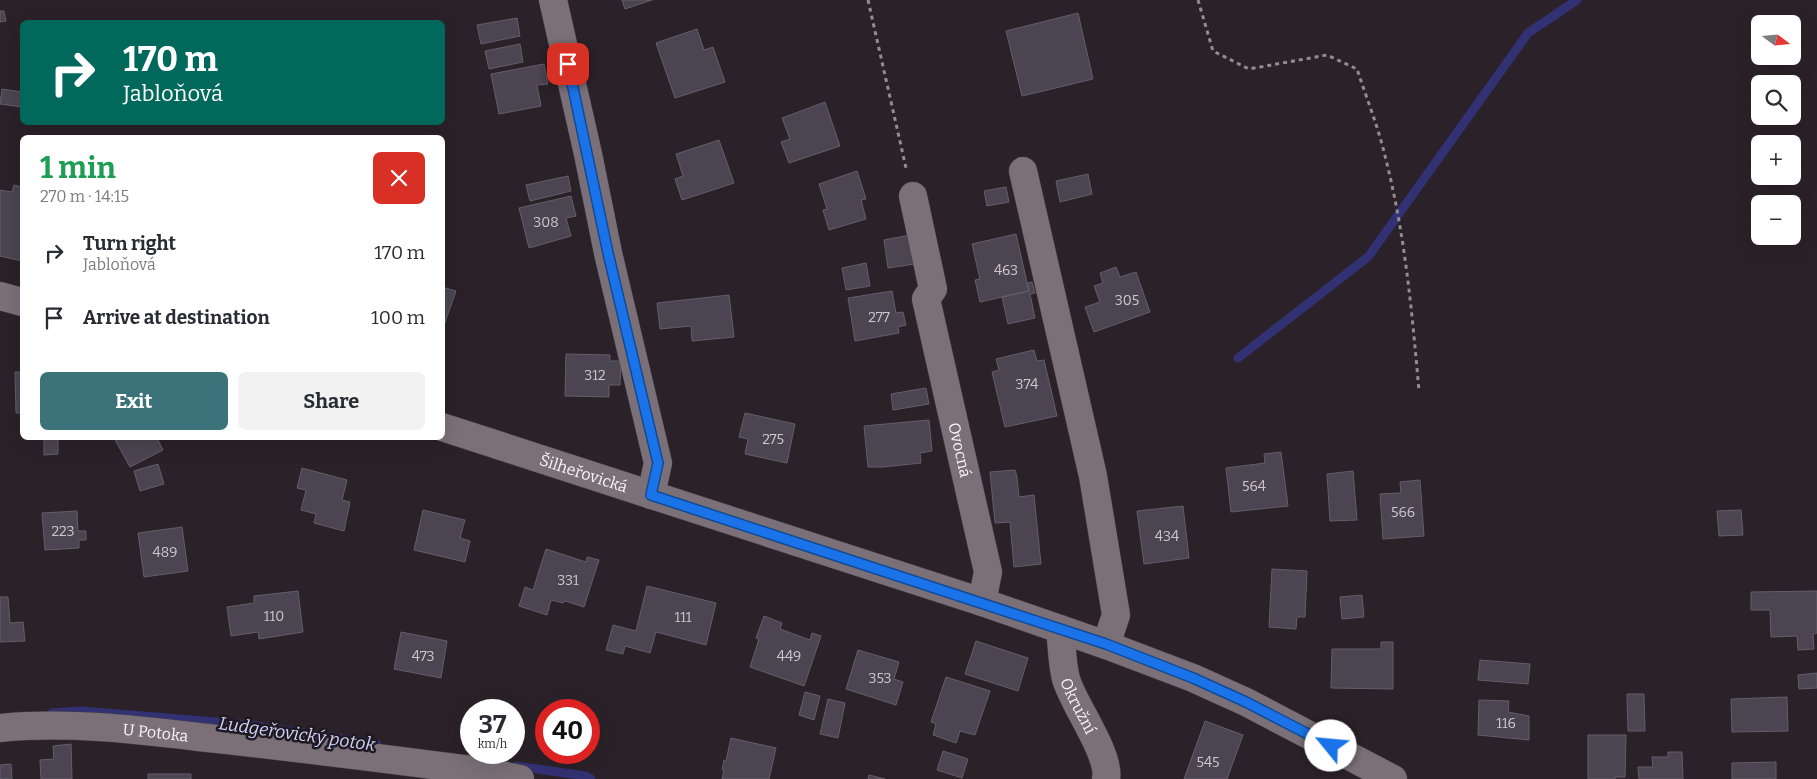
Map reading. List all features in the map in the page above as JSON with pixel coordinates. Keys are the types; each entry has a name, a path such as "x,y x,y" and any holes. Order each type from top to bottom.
{"street":[{"path":"553,0 608,253 658,463 651,495"},
{"path":"1023,171 1093,476 1116,616 1106,644"},
{"name":"Ovocná","path":"912,196 933,289 926,299 988,572 982,602"},
{"path":"0,296 20,301"},
{"name":"Šilheřovická","path":"445,428 1106,644 1193,678 1246,702 1393,779"},
{"name":"Okružní","path":"1060,629 1066,680 1092,732 1108,772 1106,779"},
{"name":"U Potoka","path":"0,728 26,726 115,728 487,772 520,779"}],"path":[{"path":"868,0 912,196"},
{"path":"1198,0 1213,51 1248,69 1327,55 1357,68 1385,156 1397,217 1408,276 1419,391"}],"building":[{"path":"622,0 652,0 625,9"},
{"path":"0,11 4,11 6,21 0,22"},
{"path":"1078,13 1093,79 1022,96 1006,31"},
{"path":"517,18 520,36 481,44 477,25"},
{"path":"697,29 704,50 713,47 725,82 675,98 656,43"},
{"path":"520,44 523,62 489,69 485,51"},
{"path":"544,64 548,84 537,85 541,106 499,114 491,74"},
{"path":"2,89 20,92 20,107 0,104"},
{"path":"825,102 840,146 789,163 781,142 790,139 782,118"},
{"path":"719,140 734,183 682,200 675,179 683,176 676,154"},
{"path":"857,171 866,199 861,200 866,219 829,230 823,210 827,209 819,184"},
{"path":"1088,174 1092,194 1060,202 1056,181"},
{"path":"568,176 571,191 530,201 526,185"},
{"path":"14,185 20,186 20,261 0,256 0,190 12,192"},
{"path":"1006,187 1009,202 987,206 984,191"},
{"path":"571,196 576,216 566,218 571,236 529,248 519,208"},
{"path":"1016,234 1029,291 980,302 975,280 980,279 972,244"},
{"path":"910,235 915,264 888,268 884,240"},
{"path":"866,263 870,286 846,290 842,268"},
{"path":"1116,267 1120,277 1136,272 1150,312 1094,332 1085,307 1100,302 1094,286 1103,283 1100,273"},
{"path":"1032,282 1035,293 1030,294 1035,318 1008,324 1002,297 1029,291 1027,283"},
{"path":"445,288 456,291 445,322"},
{"path":"892,291 896,313 903,312 906,325 898,327 899,333 855,341 848,298"},
{"path":"729,295 734,337 692,341 691,326 660,329 657,303"},
{"path":"1034,350 1037,361 1044,360 1057,416 1005,427 992,372 999,370 996,359"},
{"path":"566,354 610,355 610,361 621,361 620,385 609,385 609,397 565,396"},
{"path":"15,372 20,372 20,413 16,413"},
{"path":"926,388 929,404 893,410 891,394"},
{"path":"745,413 795,424 787,463 745,454 748,439 739,437"},
{"path":"929,420 932,451 920,453 921,463 868,467 864,426"},
{"path":"44,440 58,440 58,454 44,455"},
{"path":"115,440 158,440 163,450 130,467"},
{"path":"1281,452 1288,506 1231,512 1226,468 1265,463 1264,454"},
{"path":"158,464 164,484 140,491 134,471"},
{"path":"302,468 347,480 342,500 350,502 344,531 314,523 316,514 301,510 306,490 297,488"},
{"path":"1015,470 1019,497 1034,495 1041,564 1014,567 1010,522 995,523 990,472"},
{"path":"1353,471 1357,520 1330,521 1327,474"},
{"path":"1420,480 1424,536 1383,539 1380,494 1401,493 1400,482"},
{"path":"1183,506 1189,558 1144,564 1137,511"},
{"path":"423,510 465,520 460,538 470,541 465,562 414,550"},
{"path":"1741,510 1743,535 1719,536 1717,511"},
{"path":"77,511 78,531 86,531 86,540 79,540 79,548 45,550 42,513"},
{"path":"182,527 188,571 144,577 138,533"},
{"path":"546,549 586,562 587,557 599,560 584,607 565,601 563,603 551,600 547,615 519,606 525,587 533,590"},
{"path":"1272,569 1307,571 1305,617 1297,617 1296,629 1269,627"},
{"path":"647,586 716,603 706,645 656,632 650,653 625,646 623,654 606,650 613,625 636,631"},
{"path":"298,591 303,632 259,639 258,632 231,636 227,607 254,603 254,596"},
{"path":"1817,591 1817,633 1813,634 1814,649 1798,650 1797,636 1771,637 1770,610 1751,610 1751,592"},
{"path":"1362,595 1364,617 1342,619 1340,597"},
{"path":"0,597 8,597 10,623 23,622 25,641 0,642"},
{"path":"764,616 782,623 780,629 810,640 812,633 821,636 804,686 750,667 759,639 756,638"},
{"path":"401,632 447,641 441,678 394,669"},
{"path":"976,641 1028,658 1018,691 965,674"},
{"path":"1381,642 1393,642 1393,689 1331,688 1332,649 1381,649"},
{"path":"858,650 899,662 894,679 903,682 896,705 846,689"},
{"path":"1480,660 1530,664 1528,684 1478,680"},
{"path":"1817,673 1817,688 1799,689 1798,675"},
{"path":"946,677 990,691 975,735 960,731 956,743 933,735 936,724 931,722"},
{"path":"805,692 820,696 814,720 799,715"},
{"path":"1627,694 1644,694 1645,731 1628,731"},
{"path":"1787,697 1788,731 1732,732 1731,699"},
{"path":"828,699 845,703 838,738 820,734"},
{"path":"1479,700 1509,701 1508,712 1529,716 1529,740 1478,735"},
{"path":"1205,721 1243,735 1227,779 1184,779"},
{"path":"1588,735 1626,735 1625,777 1588,779"},
{"path":"731,738 776,748 769,779 722,779 724,760 726,761"},
{"path":"71,744 72,779 41,779 40,760 54,759 53,746"},
{"path":"943,751 968,759 962,778 937,770"},
{"path":"1668,752 1682,752 1683,779 1639,779 1638,767 1653,767 1652,757 1668,757"},
{"path":"1776,762 1776,779 1732,779 1732,763"},
{"path":"11,764 12,779 0,779 0,765"},
{"path":"148,774 191,774 191,779 148,779"},
{"path":"869,775 885,779 868,779"}],"waterway":[{"path":"1238,358 1368,257 1528,33 1577,0"},
{"name":"Ludgeřovický potok","path":"52,713 82,711 251,725 377,744"},
{"name":"Ludgeřovický potok","path":"516,766 586,776 591,779"}],"route":[{"path":"568,64 608,253 658,463 651,495 1106,644 1193,678 1246,702 1331,746"}]}
